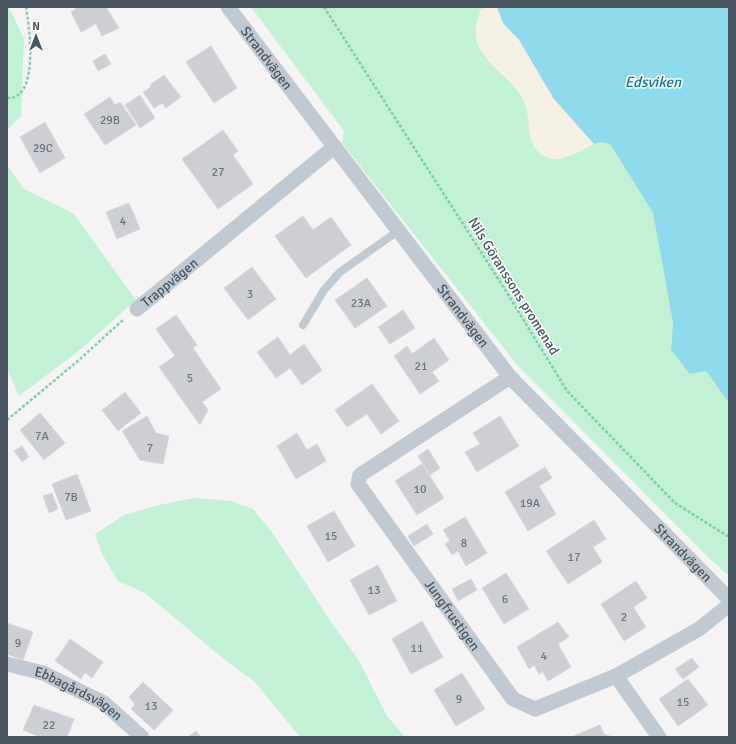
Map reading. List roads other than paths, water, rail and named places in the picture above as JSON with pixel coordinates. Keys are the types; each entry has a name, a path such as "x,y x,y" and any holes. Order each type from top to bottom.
{"street":[{"name":"Strandvägen","path":"228,7 510,377 729,599"},
{"name":"Trappvägen","path":"137,310 334,147"},
{"name":"Jungfrustigen","path":"510,377 360,475 358,484 513,699 535,709 616,676 698,629 729,605"},
{"name":"Ebbagårdsvägen","path":"7,664 43,673 104,703 142,737"},
{"path":"616,676 659,737"}],"lane":[{"path":"303,325 324,290 340,272 398,231"}],"water":[{"name":"Edsviken","path":"497,7 729,7 729,403 706,371 690,374 671,350 673,323 653,213 610,144 601,142 594,144 554,99 519,40 503,23"}]}
